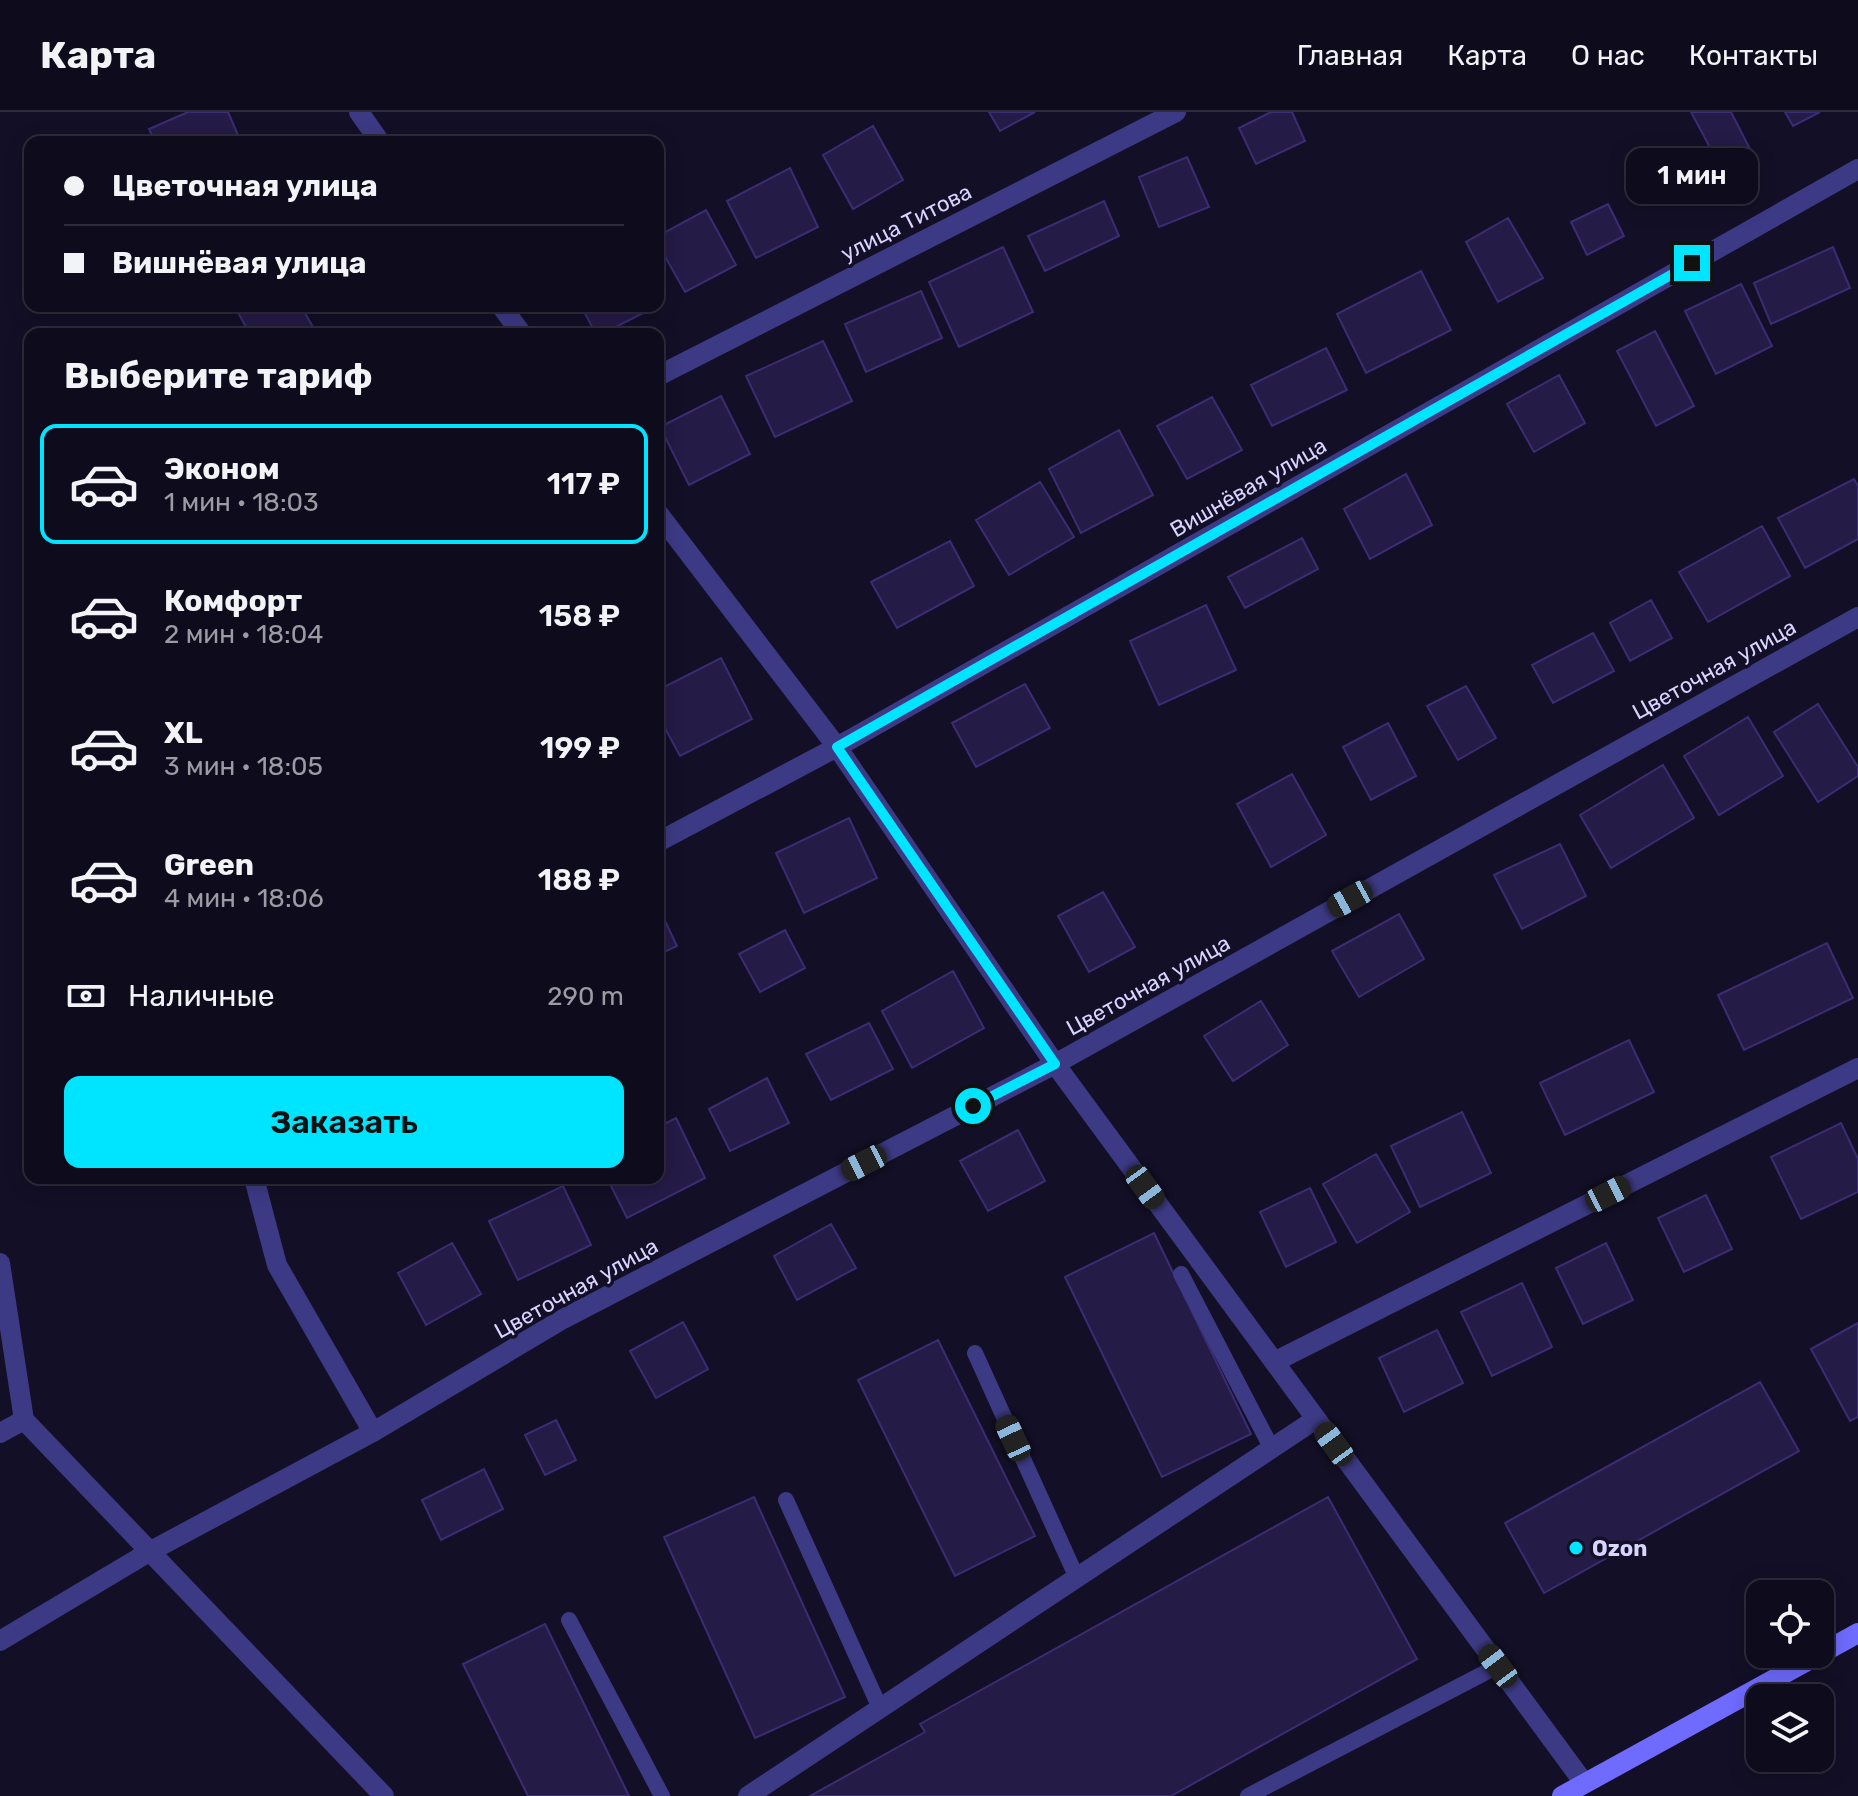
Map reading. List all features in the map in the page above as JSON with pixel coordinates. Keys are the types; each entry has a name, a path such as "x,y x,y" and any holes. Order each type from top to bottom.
{"main road":[{"path":"1834,1646 1858,1633"},
{"path":"1562,1796 1794,1668"}],"street":[{"path":"359,112 376,136"},
{"name":"улица Титова","path":"664,373 1176,112"},
{"name":"Вишнёвая улица","path":"664,839 837,747 1858,169"},
{"path":"664,521 837,747 1055,1064 1584,1783"},
{"name":"Цветочная улица","path":"0,1641 149,1552 373,1432 563,1319 1055,1064 1858,617"},
{"path":"1274,1362 1858,1068"},
{"path":"256,1184 277,1265 373,1432"},
{"path":"0,1263 24,1420 384,1796"},
{"path":"748,1796 1316,1419"},
{"path":"0,1433 24,1420"}],"lane":[{"path":"1181,1274 1272,1449"},
{"path":"975,1353 1077,1578"},
{"path":"786,1500 880,1708"},
{"path":"569,1620 662,1796"},
{"path":"1248,1796 1498,1666"}],"building":[{"path":"188,112 228,112 238,136 152,136 149,129"},
{"path":"989,112 1035,112 1000,131"},
{"path":"1271,112 1292,112 1305,141 1256,164 1239,128"},
{"path":"1691,112 1731,112 1752,153 1721,168"},
{"path":"1785,112 1820,112 1793,126"},
{"path":"873,126 903,180 853,209 823,155"},
{"path":"1187,157 1209,207 1159,227 1139,177"},
{"path":"790,168 818,227 756,258 727,201"},
{"path":"1104,201 1119,236 1045,271 1028,236"},
{"path":"1608,204 1624,236 1587,255 1571,222"},
{"path":"706,210 736,265 685,292 664,255 664,233"},
{"path":"1508,218 1543,278 1498,302 1466,242"},
{"path":"1003,247 1033,312 959,347 929,282"},
{"path":"1833,247 1850,288 1771,324 1754,283"},
{"path":"1421,271 1451,330 1366,373 1337,314"},
{"path":"1741,284 1772,346 1716,374 1685,311"},
{"path":"921,291 942,338 866,372 845,324"},
{"path":"238,312 304,312 314,328 247,328"},
{"path":"584,312 645,312 614,328 593,328"},
{"path":"1655,331 1694,406 1656,426 1617,351"},
{"path":"823,341 852,401 775,437 746,376"},
{"path":"1326,348 1347,390 1272,426 1251,385"},
{"path":"1559,375 1585,423 1534,452 1507,404"},
{"path":"721,396 750,454 689,485 664,435 664,425"},
{"path":"1212,397 1242,450 1187,479 1157,426"},
{"path":"1119,430 1153,495 1081,533 1049,469"},
{"path":"1406,474 1432,525 1370,559 1344,509"},
{"path":"1854,479 1858,486 1858,539 1805,568 1778,518"},
{"path":"1040,482 1074,537 1009,575 976,520"},
{"path":"1762,526 1790,576 1708,622 1679,572"},
{"path":"1302,538 1318,569 1245,608 1228,577"},
{"path":"950,541 974,586 897,628 871,582"},
{"path":"1651,600 1672,638 1630,661 1610,623"},
{"path":"1206,605 1236,670 1159,705 1130,641"},
{"path":"1593,633 1614,671 1553,703 1532,665"},
{"path":"721,658 752,719 680,756 664,726 664,687"},
{"path":"1025,684 1050,728 976,767 952,723"},
{"path":"1466,686 1496,738 1458,760 1427,706"},
{"path":"1818,704 1858,767 1858,776 1818,802 1774,732"},
{"path":"1748,717 1783,776 1719,815 1684,756"},
{"path":"1388,723 1416,776 1371,800 1343,747"},
{"path":"1663,765 1694,818 1611,868 1580,815"},
{"path":"1292,774 1326,835 1271,867 1237,804"},
{"path":"849,818 877,878 804,913 776,853"},
{"path":"1560,844 1586,896 1522,929 1494,875"},
{"path":"1103,892 1135,947 1089,972 1058,916"},
{"path":"1399,914 1424,959 1359,997 1332,951"},
{"path":"664,919 677,946 664,952"},
{"path":"785,930 805,968 760,992 739,954"},
{"path":"1827,943 1853,998 1744,1050 1718,995"},
{"path":"953,971 984,1028 912,1068 882,1011"},
{"path":"1261,1001 1288,1045 1233,1081 1204,1036"},
{"path":"869,1023 893,1069 831,1100 806,1054"},
{"path":"1629,1040 1654,1092 1565,1135 1540,1083"},
{"path":"767,1078 789,1123 730,1151 709,1109"},
{"path":"1462,1112 1491,1173 1420,1207 1391,1146"},
{"path":"676,1118 705,1178 627,1218 610,1184 664,1184 664,1124"},
{"path":"1841,1123 1858,1159 1858,1192 1801,1219 1771,1157"},
{"path":"1018,1130 1045,1181 988,1211 960,1161"},
{"path":"1376,1154 1410,1212 1357,1243 1323,1184"},
{"path":"563,1186 591,1245 518,1280 489,1221"},
{"path":"1310,1188 1336,1242 1286,1267 1260,1212"},
{"path":"1706,1195 1732,1249 1684,1272 1658,1218"},
{"path":"831,1224 856,1268 797,1300 774,1256"},
{"path":"1154,1233 1251,1434 1162,1477 1065,1277"},
{"path":"452,1243 481,1294 426,1325 398,1273"},
{"path":"1606,1243 1633,1300 1583,1324 1556,1268"},
{"path":"1522,1283 1552,1347 1492,1376 1461,1312"},
{"path":"683,1322 708,1369 656,1398 630,1351"},
{"path":"1858,1323 1858,1417 1850,1421 1811,1349"},
{"path":"1437,1330 1463,1383 1404,1412 1379,1358"},
{"path":"938,1340 1035,1536 955,1576 858,1380"},
{"path":"1760,1382 1799,1451 1544,1593 1505,1523"},
{"path":"556,1420 576,1460 545,1475 525,1435"},
{"path":"484,1469 503,1509 441,1540 422,1500"},
{"path":"754,1497 845,1697 755,1738 664,1537"},
{"path":"1328,1497 1417,1659 1171,1796 810,1796 925,1732 920,1724"},
{"path":"545,1624 629,1796 528,1796 463,1664"}],"place":[{"name":"Ozon","path":"1576,1548"}],"route":[{"path":"973,1106 1055,1064 837,747 1692,263"}]}
